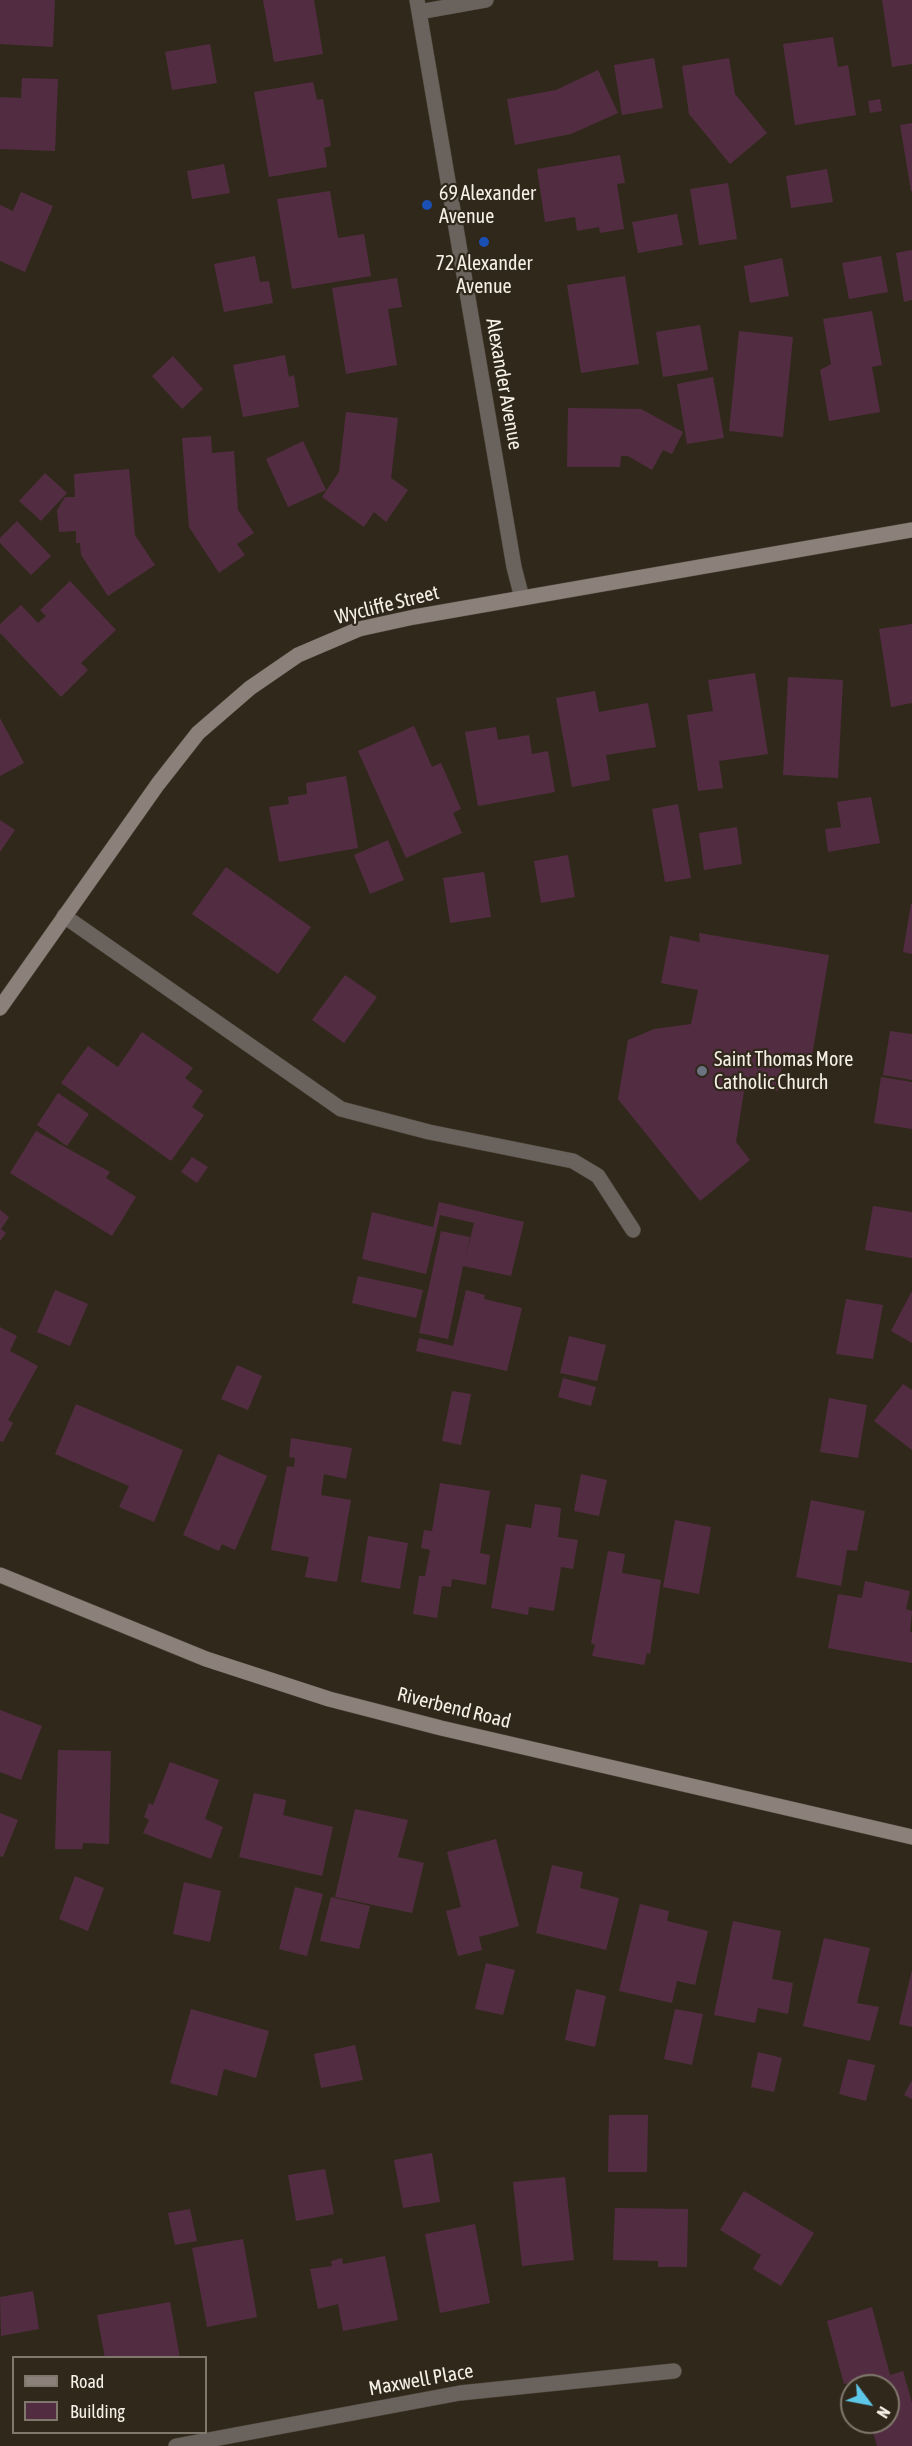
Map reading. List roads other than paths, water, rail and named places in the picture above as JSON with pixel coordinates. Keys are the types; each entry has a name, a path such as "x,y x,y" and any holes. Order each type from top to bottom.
{"street":[{"path":"418,6 486,0"},
{"name":"Alexander Avenue","path":"418,6 514,567 522,598"},
{"name":"Wycliffe Street","path":"0,1008 158,784 198,734 250,688 298,655 359,629 912,530"},
{"path":"64,916 341,1109 429,1132 573,1161 598,1176 633,1230"},
{"name":"Riverbend Road","path":"0,1575 206,1659 329,1699 441,1728 912,1837"},
{"name":"Maxwell Place","path":"176,2446 460,2392 674,2371"}],"place":[{"name":"69 Alexander Avenue","path":"427,205"},
{"name":"72 Alexander Avenue","path":"484,242"},
{"name":"Saint Thomas More Catholic Church","path":"702,1071"}]}
